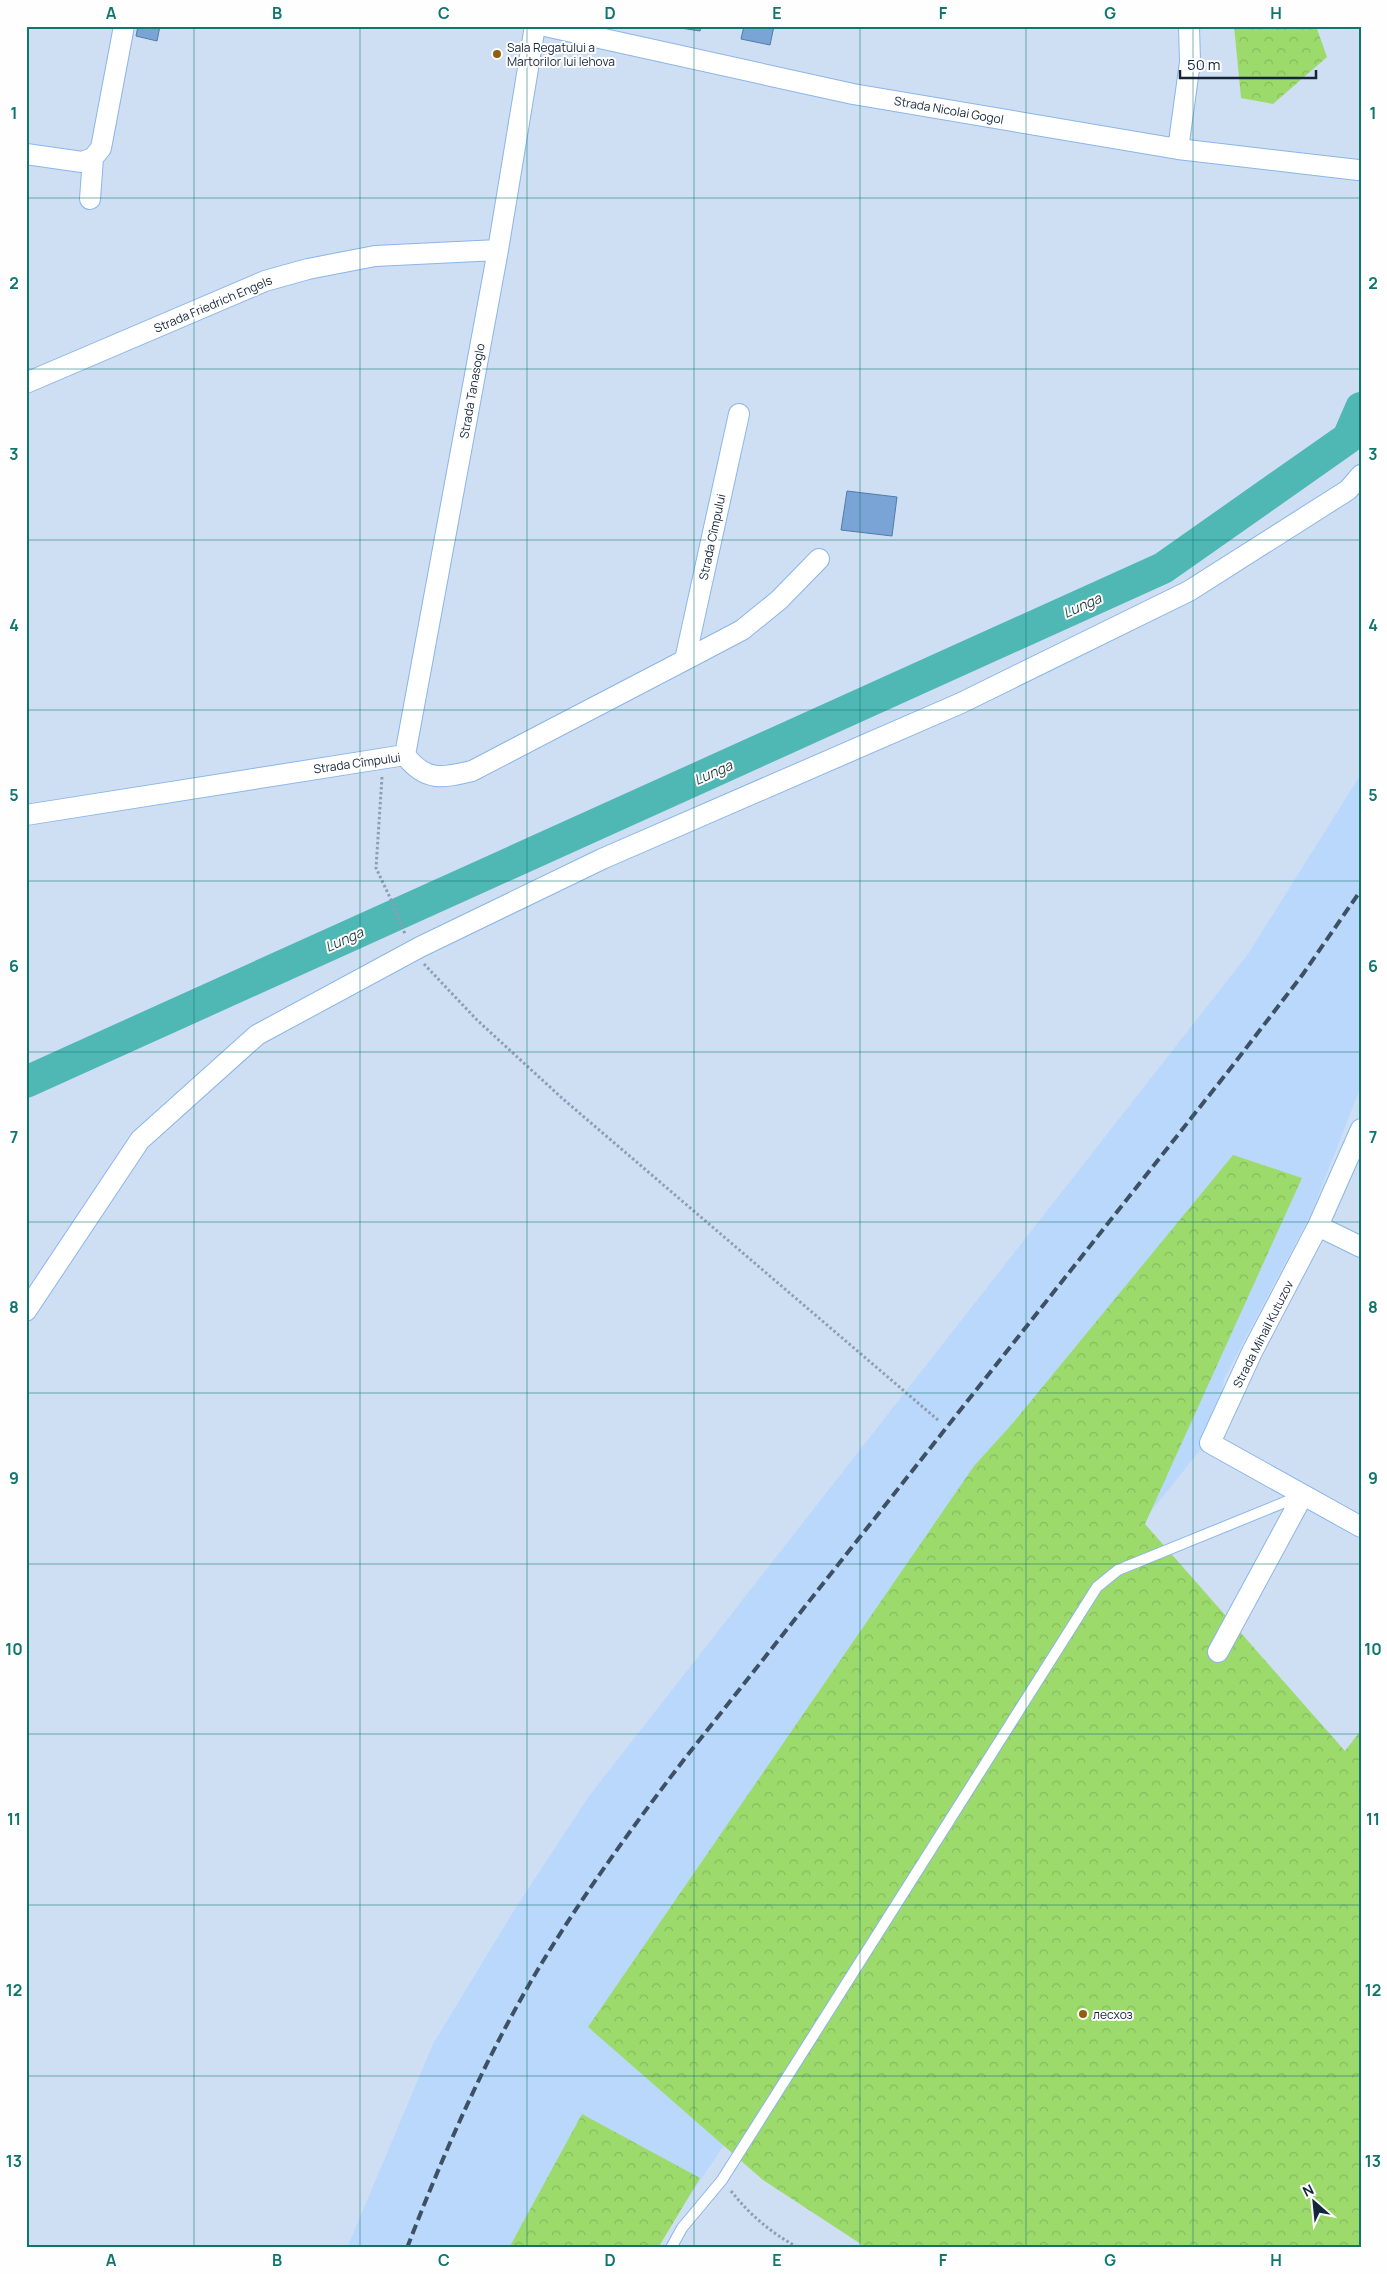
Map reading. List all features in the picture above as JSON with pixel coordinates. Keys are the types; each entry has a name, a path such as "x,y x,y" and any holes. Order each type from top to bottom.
{"street":[{"path":"26,154 82,162 93,158 101,148 124,26"},
{"name":"Strada Tanasoglo","path":"405,755 498,250 535,26"},
{"name":"Strada Nicolai Gogol","path":"545,26 853,94 1178,149 1358,170"},
{"path":"1178,149 1190,62 1189,26"},
{"path":"90,199 93,158"},
{"name":"Strada Friedrich Engels","path":"26,383 265,281 308,269 376,256 498,250"},
{"name":"Strada Cîmpului","path":"685,660 739,414"},
{"path":"26,1311 140,1140 257,1034 410,946 602,859 961,703 1189,591 1348,490 1361,475"},
{"name":"Strada Cîmpului","path":"26,814 405,755 413,766 425,774 438,777 472,771 742,630 779,600 819,559"},
{"name":"Strada Mihail Kutuzov","path":"1361,1129 1318,1226 1252,1352 1210,1442 1361,1526"},
{"path":"1318,1226 1361,1248"},
{"path":"1218,1652 1303,1495"}],"lane":[{"path":"671,2248 682,2228 722,2180 1097,1587 1118,1570 1303,1495"}],"path":[{"path":"384,758 376,868 410,946 440,983 563,1099 938,1420"},
{"path":"722,2180 740,2203 774,2235 799,2248"}],"shaded area":[{"path":"1361,774 1361,1086 1311,1214 1224,1379 1218,1428 1093,1583 777,2066 655,2248 347,2248 433,2044 513,1912 589,1796 1248,954"}],"green space":[{"path":"1234,26 1316,26 1327,57 1273,104 1241,98"},
{"path":"1233,1155 1302,1178 1145,1524 1345,1751 1361,1730 1361,2248 867,2248 763,2180 588,2027 974,1466 1012,1424"},
{"path":"582,2114 700,2178 658,2248 509,2248"}],"building":[{"path":"138,26 160,26 157,41 136,36"},
{"path":"668,26 701,26 700,31"},
{"path":"744,26 774,26 770,45 741,39"},
{"path":"847,491 897,497 892,536 841,530"}],"waterway":[{"name":"Lunga","path":"26,1082 1163,568 1348,438 1361,408"}],"railway":[{"path":"407,2248 466,2106 500,2038 554,1943 608,1862 686,1757 1230,1069 1303,974 1361,890"}],"place":[{"name":"Sala Regatului a Martorilor lui Iehova","path":"497,54"},
{"name":"лесхоз","path":"1083,2014"}]}
